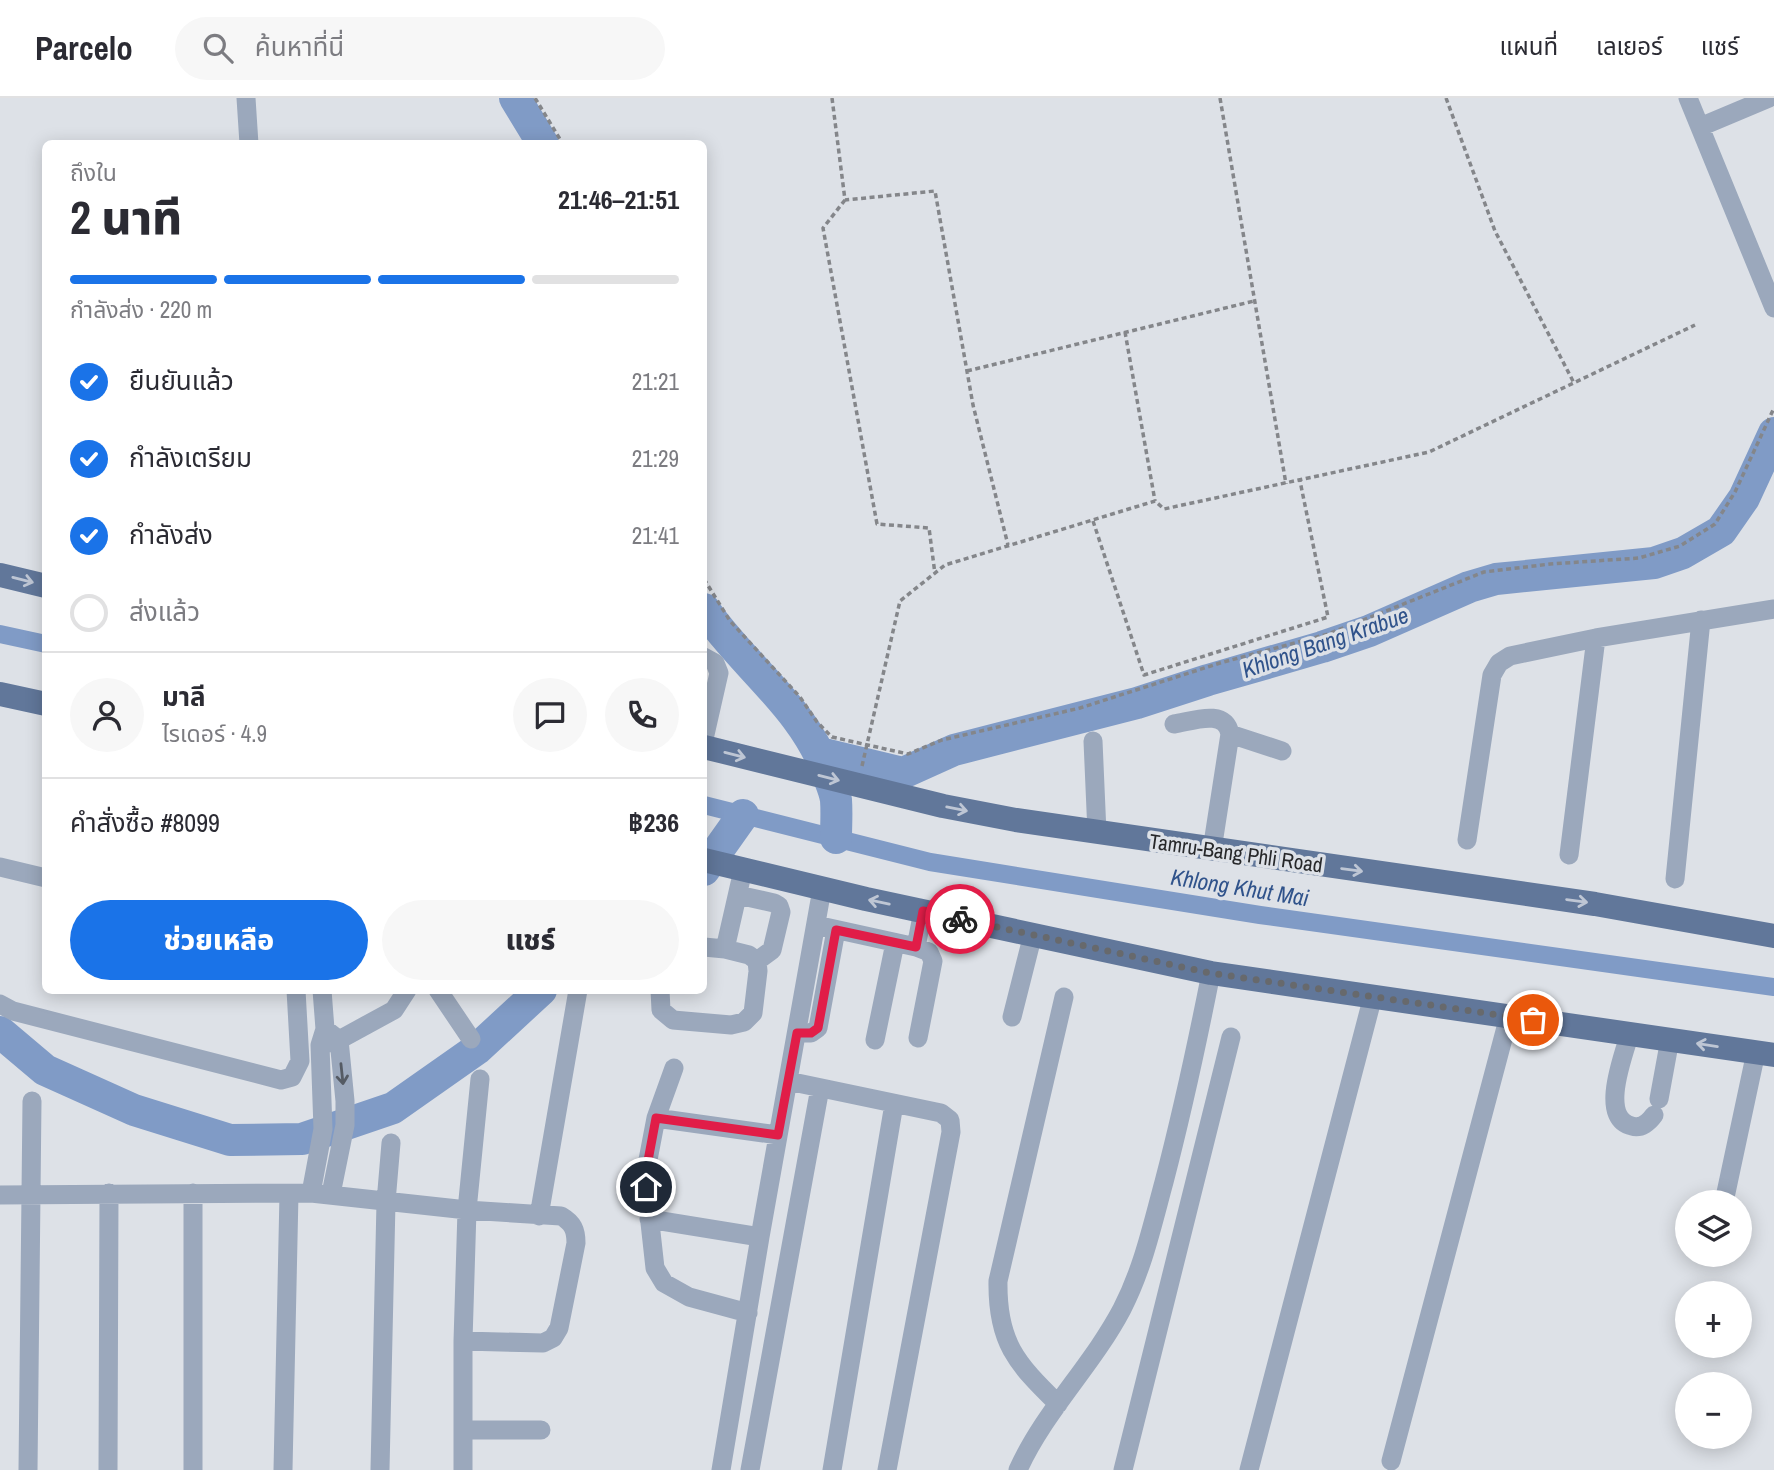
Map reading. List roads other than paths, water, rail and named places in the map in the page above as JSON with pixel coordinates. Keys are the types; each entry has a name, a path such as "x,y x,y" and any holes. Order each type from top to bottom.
{"main road":[{"path":"0,575 42,585"},
{"path":"1,698 42,703"},
{"name":"Tamru-Bang Phli Road","path":"707,748 1004,818 1595,904 1774,936"},
{"path":"707,861 822,889 1210,973 1765,1054"}],"street":[{"path":"246,98 248,140"},
{"path":"1688,98 1774,307"},
{"path":"1700,127 1769,98"},
{"path":"1467,840 1492,675 1500,663 1510,656 1596,638 1774,609"},
{"path":"1675,879 1701,620"},
{"path":"1569,855 1596,638"},
{"path":"707,659 715,663 719,674 707,725"},
{"path":"1174,724 1211,718 1221,719 1228,725 1230,734 1212,850"},
{"path":"1230,734 1282,751"},
{"path":"1093,741 1097,833"},
{"path":"0,867 42,877"},
{"path":"725,949 742,870"},
{"path":"721,1470 822,889"},
{"path":"738,895 774,903 779,906 781,912 772,950 757,961"},
{"path":"916,947 923,911"},
{"path":"816,925 929,952 933,961 918,1038"},
{"path":"797,1033 811,1033 818,1028 836,930"},
{"path":"1012,1017 1033,934"},
{"path":"875,1040 895,943"},
{"path":"660,994 661,1010 673,1020 731,1025 744,1022 752,1013 757,961 749,955 707,947"},
{"path":"1018,1470 1024,1455 1058,1404 1104,1341 1142,1264 1188,1087 1210,973"},
{"path":"0,1004 13,1012 281,1080 292,1077 300,1061 296,994"},
{"path":"322,994 328,1038 345,1101 345,1125 331,1194"},
{"path":"328,1038 394,1010 404,994"},
{"path":"441,994 471,1039"},
{"path":"539,1216 577,994"},
{"path":"1249,1470 1373,996"},
{"path":"1058,1404 1026,1374 1004,1336 998,1305 998,1281 1063,997"},
{"path":"1391,1461 1509,1016"},
{"path":"1630,1033 1614,1097 1615,1111 1625,1124 1634,1128 1649,1123 1657,1107 1670,1039"},
{"path":"1123,1470 1231,1037"},
{"path":"311,1194 323,1129 328,1038"},
{"path":"1727,1190 1765,1054"},
{"path":"674,1068 656,1118 647,1166 646,1187 655,1269 664,1283 689,1297 748,1312"},
{"path":"463,1470 467,1210 480,1079"},
{"path":"788,1081 941,1113 950,1120 951,1132 887,1470"},
{"path":"750,1470 820,1088"},
{"path":"28,1470 32,1101"},
{"path":"832,1470 894,1104"},
{"path":"656,1118 778,1135"},
{"path":"380,1470 386,1202 391,1143"},
{"path":"193,1193 193,1470"},
{"path":"108,1470 109,1194"},
{"path":"283,1470 289,1194"},
{"path":"0,1195 331,1194 467,1210 561,1216 568,1220 576,1232 576,1243 558,1328 553,1338 543,1343 463,1341"},
{"path":"649,1219 760,1237"},
{"path":"463,1430 541,1430"}],"waterway":[{"path":"515,98 541,140"},
{"name":"Khlong Bang Krabue","path":"820,753 903,773 954,750 1137,703 1322,647 1369,631 1469,587 1496,579 1654,563 1683,553 1721,531 1744,498 1774,433"},
{"path":"707,613 804,728 828,775 835,797 836,838"},
{"name":"Khlong Khut Mai","path":"0,634 42,643"},
{"name":"Khlong Khut Mai","path":"707,806 930,862 1260,915 1774,987"},
{"name":"Khlong Bang Krabue","path":"707,866 743,815"},
{"name":"Khlong Bang Krabue","path":"0,1032 45,1070 134,1110 230,1140 302,1139 393,1108 477,1049 537,994"}]}
